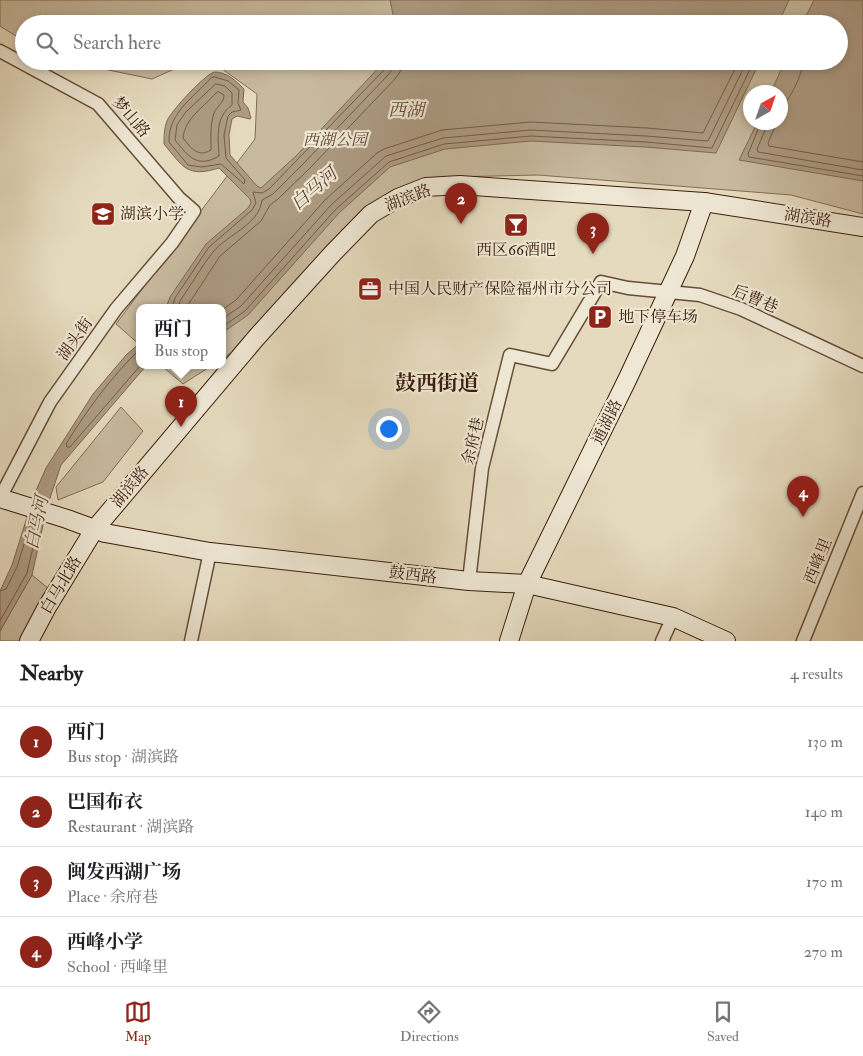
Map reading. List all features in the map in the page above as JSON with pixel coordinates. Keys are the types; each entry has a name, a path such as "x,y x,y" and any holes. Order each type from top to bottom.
{"main road":[{"name":"湖滨路","path":"100,531 343,256 386,217 408,204 443,196 702,207 863,227"},
{"name":"湖滨路","path":"702,207 863,237"},
{"name":"通湖路","path":"509,641 527,584 627,380 666,292 685,256 702,207"},
{"name":"鼓西路","path":"5,500 100,531 210,552 468,581 527,584 672,617 726,641"},
{"name":"白马北路","path":"29,641 47,607 100,531"},
{"path":"42,641 100,531"}],"street":[{"name":"梦山路","path":"0,51 15,59"},
{"name":"梦山路","path":"35,70 98,104 179,198 194,211"},
{"name":"湖头街","path":"5,500 50,402 116,309 172,243 194,211"},
{"name":"余府巷","path":"468,581 482,468 510,355 552,364 601,282 628,288"},
{"name":"后曹巷","path":"628,288 700,295 741,309 863,366"},
{"name":"西峰里","path":"803,641 863,493"},
{"path":"191,641 210,552"},
{"path":"662,641 672,617"}],"green space":[{"name":"西湖公园","path":"0,0 863,0 863,214 791,195 538,175 450,177 400,190 239,348 226,356 226,304 136,304 136,342 116,324 255,139 257,94 224,70 848,70 848,15 15,15 15,35 0,26"},
{"path":"108,70 172,70 152,79"},
{"path":"166,369 206,369 183,384"},
{"path":"121,407 143,431 103,482 58,500 56,487"},
{"path":"32,575 49,589 23,641 0,641 0,631"}],"water":[{"path":"390,0 789,0 782,15 393,15"},
{"path":"814,0 863,0 863,181 739,160 754,130 788,130 788,85 774,85 781,70 848,70 848,15 806,15"},
{"name":"西湖","path":"377,70 756,70 749,85 743,85 743,97 716,153 531,141 445,149 390,167 339,213 248,315 226,330 226,304 167,304 170,297 206,244 248,208 251,203 250,199 219,168 200,172 193,171 181,164 164,144 165,130 170,116 197,85 215,72 227,75 244,89 243,102 248,108 251,118 237,116 232,119 229,135 230,155 257,186 261,188 297,155"},
{"name":"白马河","path":"136,346 136,369 143,369 61,465 47,507 32,575 0,631 0,591 12,565 34,495 46,468 93,394 127,354"}],"place":[{"name":"湖滨小学","path":"103,214"},
{"name":"巴国布衣","path":"461,224"},
{"name":"西区66酒吧","path":"516,225"},
{"name":"闽发西湖广场","path":"593,254"},
{"name":"中国人民财产保险福州市分公司","path":"370,289"},
{"name":"地下停车场","path":"600,317"},
{"name":"西门","path":"181,427"},
{"name":"西峰小学","path":"803,517"}],"district":[{"name":"鼓西街道","path":"437,383"}]}
